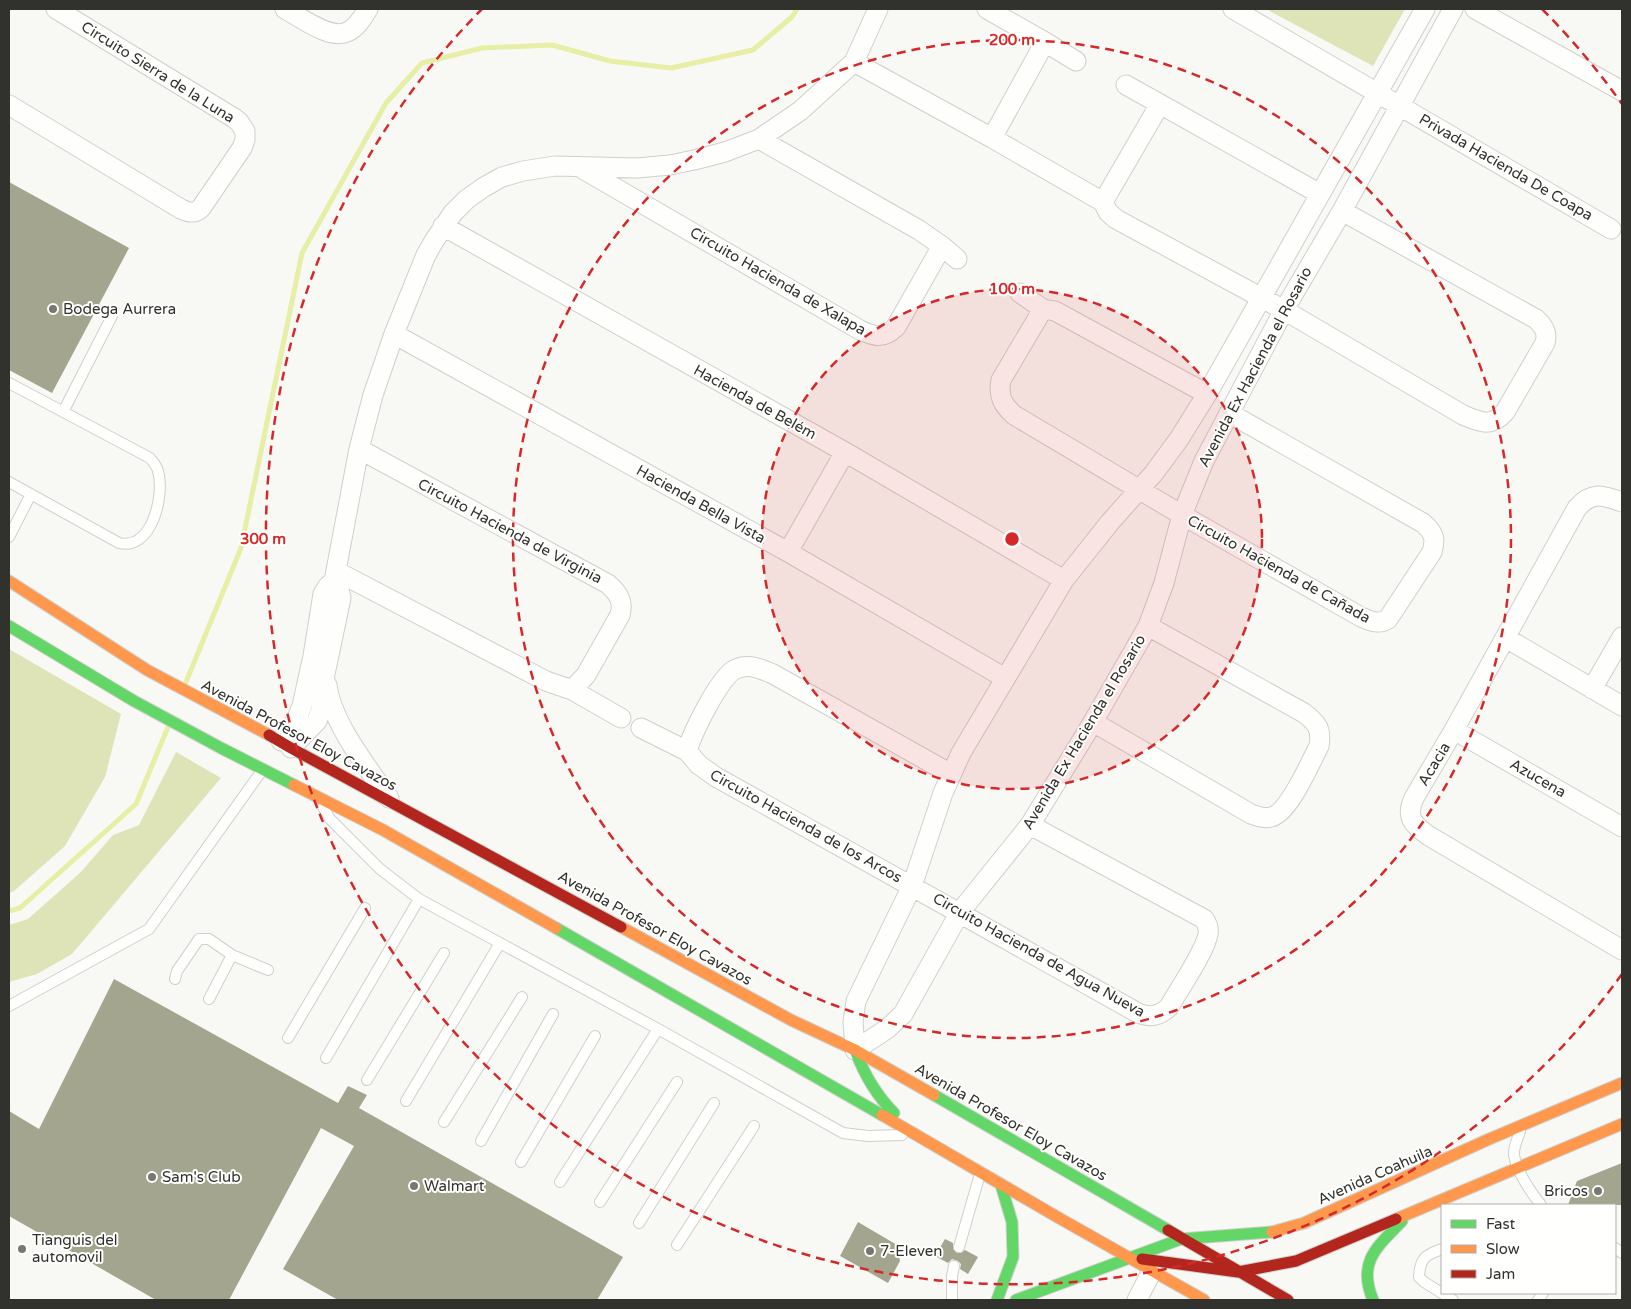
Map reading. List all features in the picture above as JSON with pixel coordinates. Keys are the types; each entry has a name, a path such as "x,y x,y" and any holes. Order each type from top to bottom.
{"main road":[{"name":"Avenida Profesor Eloy Cavazos","path":"9,581 147,670 791,1020 854,1050 1288,1300"},
{"path":"9,626 134,701 221,748 383,830 1204,1300"},
{"path":"750,1039 800,1054"},
{"path":"832,1054 854,1050 862,1070 875,1092 892,1112 916,1134"},
{"name":"Avenida Coahuila","path":"1016,1300 1181,1239 1277,1231 1304,1223 1407,1177 1500,1147 1522,1126 1622,1083"},
{"name":"Avenida Coahuila","path":"1130,1258 1238,1272 1296,1261 1622,1124"},
{"path":"1407,1177 1426,1183"},
{"path":"997,1300 1013,1257 1012,1222 1001,1185"},
{"path":"1423,1209 1431,1195"},
{"path":"1373,1300 1366,1284 1366,1269 1372,1255 1406,1216"},
{"path":"1244,1248 1251,1234"},
{"path":"1250,1259 1270,1266"}],"street":[{"name":"Circuito Sierra de la Luna","path":"9,105 181,209 190,212 201,208 244,144 245,131 234,118 56,9"},
{"path":"285,9 317,27 338,34 352,30 368,9"},
{"path":"286,744 302,706 312,662 323,594 335,576 359,449 373,395 394,334 426,255 453,213 467,199 502,177 555,166 637,168 670,164 725,152 759,139 800,111 854,62 878,9"},
{"path":"987,9 1076,61"},
{"name":"Privada Hacienda De Coapa","path":"1233,9 1611,229"},
{"name":"Avenida Ex Hacienda el Rosario","path":"854,1050 853,1022 856,1001 912,886 937,810 961,753 1064,580 1154,473 1179,440 1425,9"},
{"name":"Avenida Ex Hacienda el Rosario","path":"854,1050 887,1029 903,1014 960,912 1030,825 1093,722 1148,626 1164,583 1182,515 1204,461 1284,310 1342,211 1452,9"},
{"path":"1475,9 1622,91"},
{"path":"992,138 1045,42"},
{"path":"854,62 1103,202 1108,212 1116,219 1284,310 1462,415 1489,423 1498,420 1505,412 1545,344 1546,332 1543,325 1536,319 1342,211"},
{"path":"1126,85 1320,194"},
{"path":"1103,202 1160,104"},
{"path":"759,139 918,230 958,258"},
{"name":"Circuito Hacienda de Xalapa","path":"578,166 870,334 879,336 888,334 896,327 942,246"},
{"name":"Hacienda de Belém","path":"443,226 844,452 1064,580"},
{"path":"1020,292 1043,309 1054,311 1206,394"},
{"name":"Circuito Hacienda de Cañada","path":"1043,309 1001,380 999,389 1000,399 1006,407 1014,414 1182,515 1361,617 1375,623 1388,619 1432,552 1435,543 1430,529 1424,523 1229,413"},
{"name":"Hacienda Bella Vista","path":"394,334 788,552 1005,678"},
{"name":"Circuito Hacienda de Virginia","path":"359,449 608,584 616,591 622,601 620,615 586,675 572,690"},
{"path":"788,552 844,452"},
{"name":"Acacia","path":"1622,502 1600,496 1590,497 1584,500 1570,519 1506,638 1411,804 1410,817 1414,824 1429,836 1622,950"},
{"path":"286,744 317,721 321,710 325,674 341,598 335,576"},
{"path":"335,576 546,681 572,690 621,718"},
{"path":"1093,722 1251,814 1270,818 1279,814 1291,798 1318,746 1320,737 1318,727 1304,713 1148,626"},
{"path":"1592,688 1622,637"},
{"path":"1506,638 1622,706"},
{"path":"687,751 694,732 722,682 734,669 746,666 773,674 951,774"},
{"path":"325,674 328,693 339,720 357,752 391,801"},
{"name":"Circuito Hacienda de los Arcos","path":"641,728 687,751 699,765 716,777 912,886"},
{"name":"Azucena","path":"1454,730 1622,827"},
{"name":"Circuito Hacienda de Agua Nueva","path":"912,886 1138,1013 1146,1016 1155,1016 1169,1007 1203,947 1208,931 1204,919 1030,825"},
{"path":"1138,1300 1152,1271"}],"lane":[{"path":"63,412 112,316"},
{"path":"9,383 145,456 154,463 159,472 160,485 158,506 154,519 146,532 136,541 125,544 119,543 9,482"},
{"path":"9,537 30,494"},
{"path":"9,1006 149,930 263,769"},
{"path":"317,796 330,819 380,869 419,899 658,1029 843,1134 868,1136 916,1134"},
{"path":"326,1058 419,899"},
{"path":"288,1038 365,908"},
{"path":"175,980 177,971 199,939 209,939 232,955 268,970"},
{"path":"406,1101 500,943"},
{"path":"367,1080 444,953"},
{"path":"209,999 232,955"},
{"path":"444,1122 522,996"},
{"path":"481,1141 553,1014"},
{"path":"560,1182 658,1029"},
{"path":"521,1162 595,1036"},
{"path":"600,1202 677,1082"},
{"path":"639,1223 714,1103"},
{"path":"677,1245 754,1126"},
{"path":"1522,1126 1500,1147 1518,1168 1539,1204"},
{"path":"959,1247 981,1173"},
{"path":"1441,1250 1428,1254 1423,1259 1419,1277 1441,1293"},
{"path":"952,1300 954,1266"}],"green space":[{"path":"1266,9 1405,9 1373,66"},
{"path":"9,649 121,714 105,777 65,846 14,891 9,893"},
{"path":"176,752 221,778 72,954 37,974 9,982 9,925 28,919 81,872 113,835 139,825"}],"building":[{"name":"Bodega Aurrera","path":"9,182 129,248 52,393 9,370"},
{"name":"Sam's Club","path":"114,979 338,1103 348,1086 367,1095 359,1108 623,1257 597,1300 338,1300 283,1269 354,1146 321,1128 229,1300 156,1300 9,1216 9,1111 39,1129"},
{"name":"Bricos","path":"1622,1163 1622,1205 1568,1204 1577,1181"},
{"name":"7-Eleven","path":"858,1222 897,1245 900,1261 888,1283 840,1256"},
{"path":"945,1239 953,1243 953,1249 957,1253 965,1250 978,1257 968,1274 960,1269 961,1264 958,1261 952,1259 948,1263 935,1256"}],"waterway":[{"path":"186,682 241,548 302,253 386,103 422,63 482,48 552,45 610,61 671,68 753,50 792,17 797,9"},
{"path":"9,911 20,908 136,804 168,727"}],"traffic: fast":[{"path":"9,626 134,701 294,785"},
{"path":"556,928 882,1115"},
{"path":"855,1050 871,1084 894,1113"},
{"path":"934,1095 1168,1230"},
{"path":"997,1300 1013,1257 1012,1222 1001,1185"},
{"path":"1373,1300 1367,1275 1372,1256 1402,1221"},
{"path":"1016,1300 1181,1239 1272,1232"}],"traffic: slow":[{"path":"9,581 147,670 269,735"},
{"path":"294,785 383,830 556,928"},
{"path":"621,927 791,1020 855,1050 934,1095"},
{"path":"1272,1232 1304,1223 1487,1140 1622,1083"},
{"path":"882,1115 1204,1300"},
{"path":"1396,1219 1622,1124"}],"traffic: jam":[{"path":"269,735 621,927"},
{"path":"1142,1259 1238,1272 1296,1261 1396,1219"},
{"path":"1168,1230 1288,1300"}],"place":[{"name":"Bodega Aurrera","path":"53,309"},
{"name":"Sam's Club","path":"152,1177"},
{"name":"Walmart","path":"414,1186"},
{"name":"Bricos","path":"1598,1191"},
{"name":"Tianguis del automovil","path":"22,1249"},
{"name":"7-Eleven","path":"870,1251"}]}
